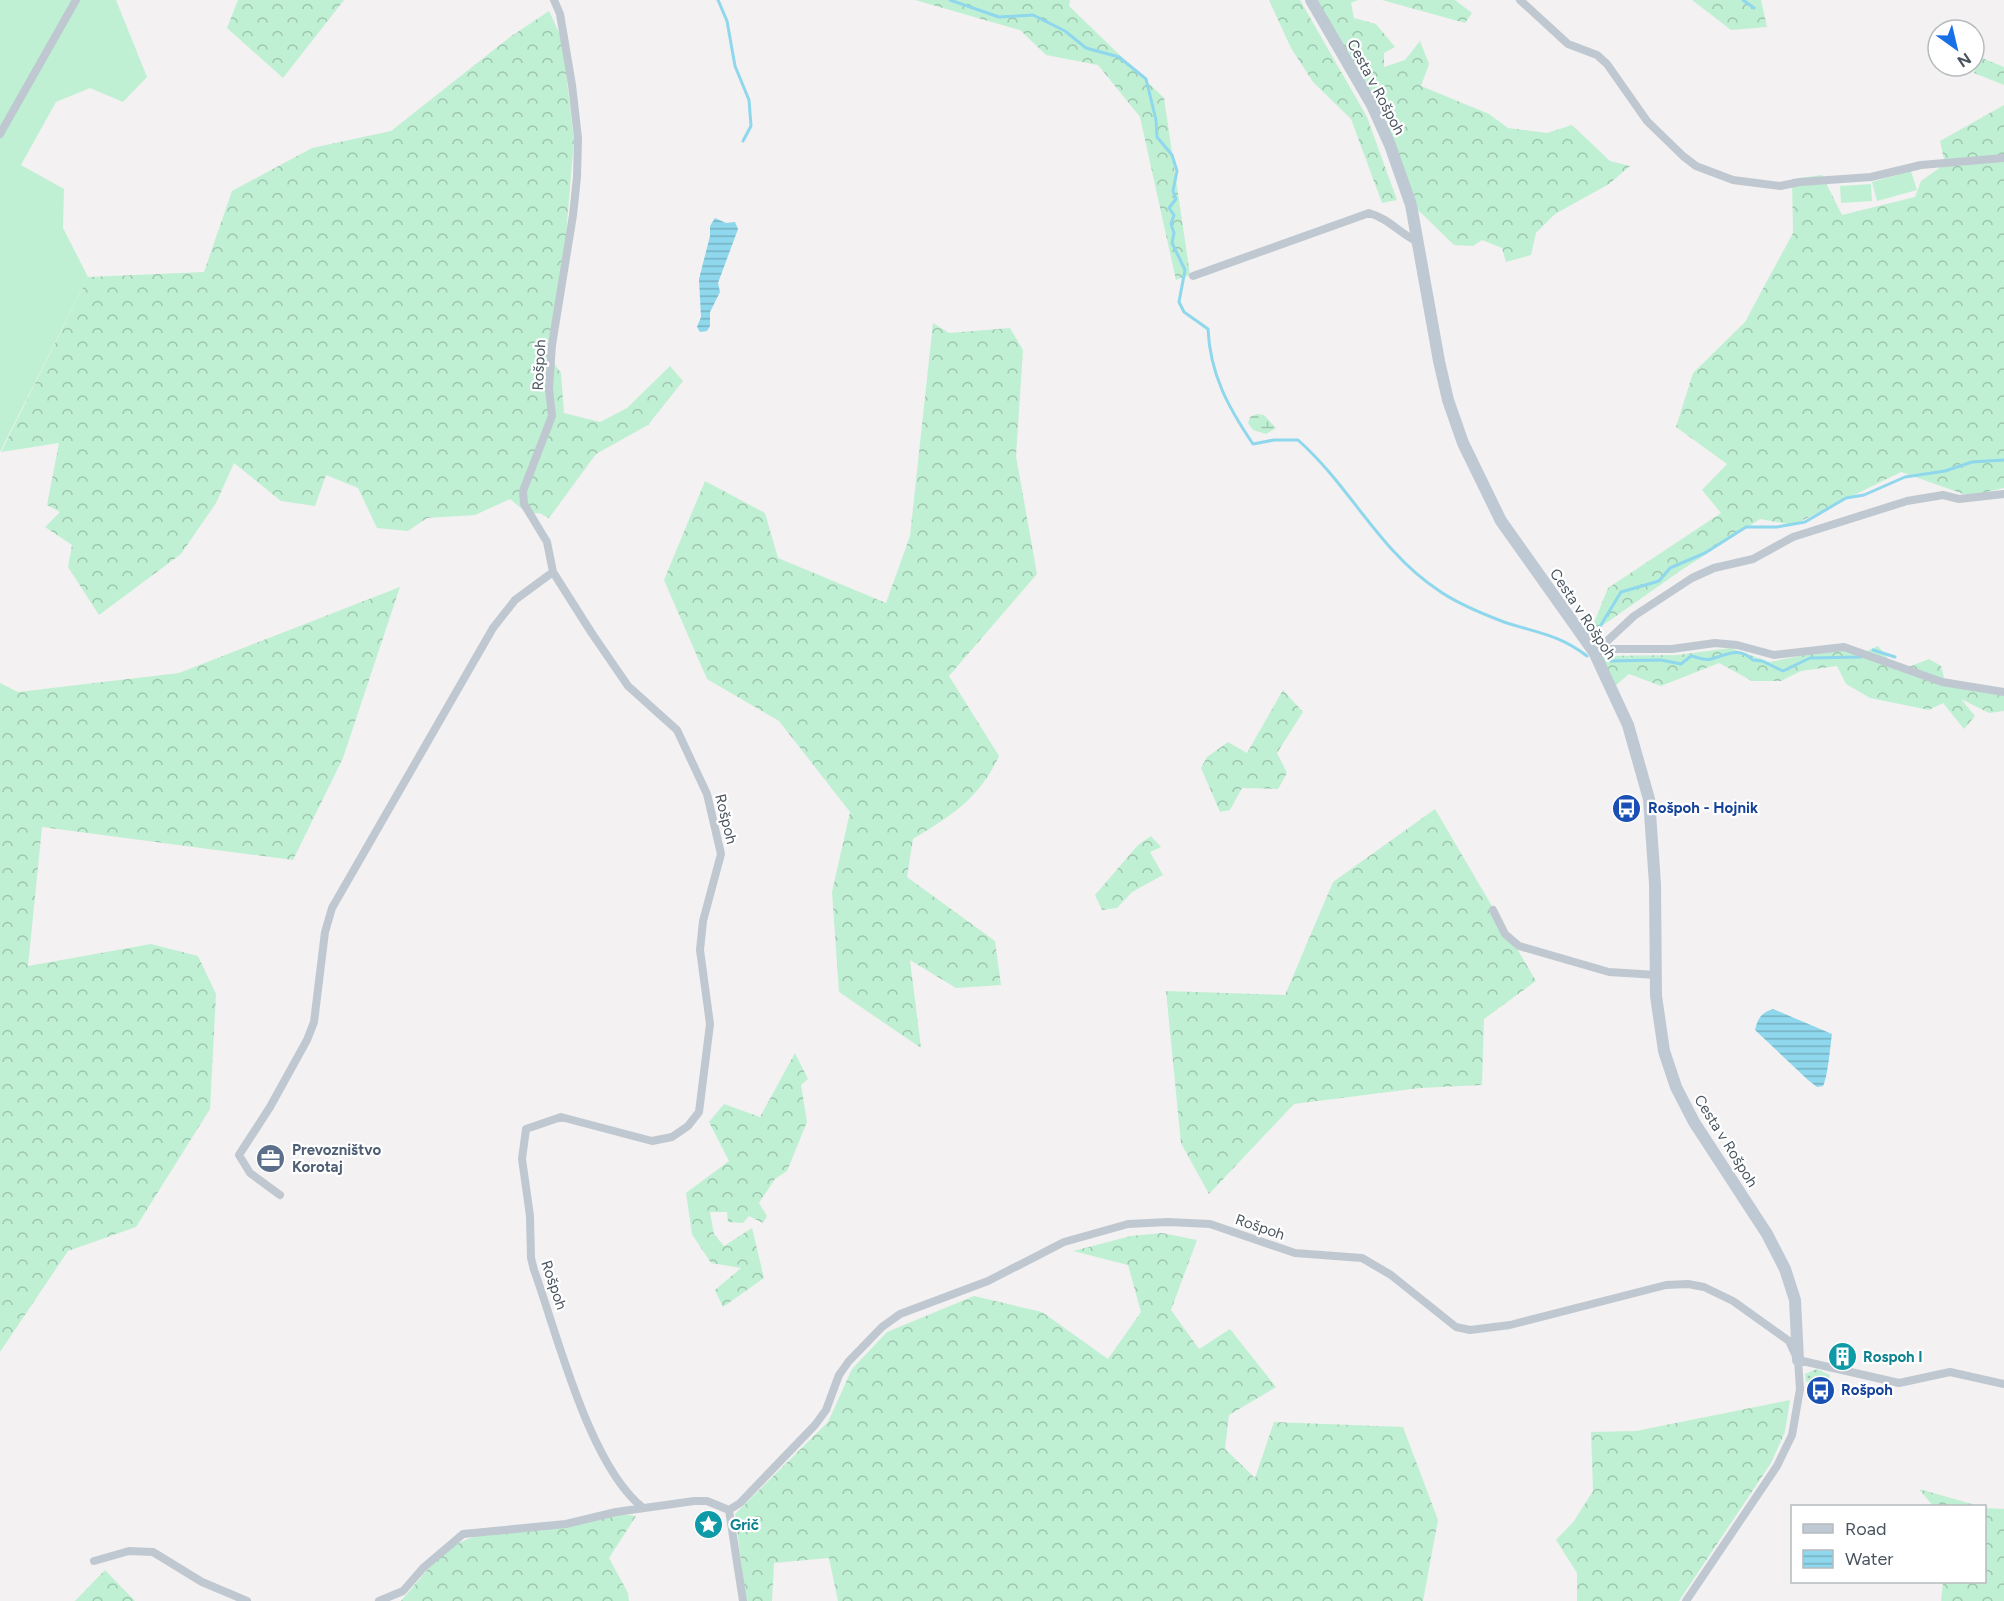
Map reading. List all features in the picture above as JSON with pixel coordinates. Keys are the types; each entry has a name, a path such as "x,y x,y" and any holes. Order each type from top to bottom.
{"street":[{"path":"0,134 76,0"},
{"name":"Rošpoh","path":"554,0 560,14 572,85 578,138 577,177 572,225 552,345 549,389 552,416 523,496 524,504 547,542 554,572 616,672 641,700 677,730 707,794 721,854 703,921 700,950 710,1024 699,1112 688,1126 672,1137 652,1141 561,1117 538,1123 526,1129 523,1136 522,1159 530,1216 531,1258 534,1270 574,1389 600,1448 629,1496 643,1508"},
{"name":"Cesta v Rošpoh","path":"1311,0 1372,105 1390,145 1411,205 1441,371 1462,443 1501,521 1599,651 1628,725 1649,798 1654,853 1656,996 1664,1051 1676,1087 1694,1122 1767,1234 1785,1269 1795,1299 1798,1360"},
{"path":"1520,0 1568,44 1597,55 1607,64 1647,121 1683,156 1696,166 1732,180 1780,186 1800,182 1872,177 1921,165 2004,158"},
{"path":"1193,276 1369,213 1390,221 1408,238 1418,242"},
{"path":"1599,651 1634,616 1692,578 1714,568 1753,559 1792,537 1907,501 1943,495 1959,499 2004,494"},
{"path":"280,1195 250,1173 239,1155 270,1107 307,1040 314,1022 325,932 332,908 493,628 515,600 554,572"},
{"path":"1599,651 1672,649 1715,643 1737,645 1774,655 1844,647 1942,682 2004,692"},
{"path":"1493,910 1505,934 1519,946 1609,972 1657,975"},
{"name":"Rošpoh","path":"729,1510 740,1503 815,1425 826,1410 839,1375 849,1361 870,1339 900,1314 988,1281 1064,1242 1128,1224 1168,1221 1210,1224 1295,1253 1362,1258 1391,1275 1456,1327 1470,1330 1510,1325 1666,1285 1688,1284 1704,1287 1733,1301 1790,1341 1798,1360"},
{"path":"1686,1601 1777,1466 1792,1435 1800,1389 1798,1360 1899,1383 1950,1372 2004,1384"},
{"path":"379,1601 403,1591 423,1568 463,1534 566,1524 643,1508 707,1501 729,1510 743,1601"},
{"path":"94,1561 129,1551 153,1552 202,1582 247,1601"}],"green space":[{"path":"0,0 116,0 147,77 123,102 90,88 56,102 21,165 64,189 63,228 88,277 0,452"},
{"path":"238,0 344,0 283,78 227,28"},
{"path":"915,0 1070,0 1069,6 1164,98 1190,275 1176,280 1140,117 1098,65 1046,55 1020,30"},
{"path":"1269,0 1300,0 1367,117 1397,200 1382,203 1351,119 1313,82 1291,48"},
{"path":"1314,0 1358,0 1351,3 1354,18 1376,24 1395,47 1384,53 1384,67 1405,60 1420,41 1429,64 1421,86 1489,114 1508,128 1547,133 1572,125 1610,161 1630,166 1609,184 1555,214 1536,233 1531,255 1506,262 1502,248 1482,240 1473,246 1454,245 1418,210"},
{"path":"1382,0 1455,0 1472,13 1465,23"},
{"path":"1692,0 1761,0 1767,27 1731,30"},
{"path":"549,11 562,39 574,140 562,282 546,352 561,373 564,413 600,422 627,408 670,366 683,381 648,425 596,454 549,518 539,513 528,514 510,499 475,515 427,518 408,531 377,528 358,488 326,475 315,506 281,501 234,463 216,503 181,554 99,615 68,567 72,545 45,527 60,512 47,505 59,443 1,452 88,277 204,272 232,191 312,148 391,131 510,37"},
{"path":"1986,60 2004,67 2004,85 1986,78"},
{"path":"2004,105 2004,488 1969,496 1901,472 1793,525 1760,519 1683,569 1589,635 1608,588 1721,513 1702,490 1727,464 1676,427 1693,373 1745,322 1793,233 1792,179 1822,175 1842,215 1915,197 1921,181 1945,164 1940,141"},
{"path":"1911,171 1917,190 1877,201 1872,182"},
{"path":"1871,184 1872,201 1841,203 1840,186"},
{"path":"933,323 949,333 1010,328 1023,350 1016,456 1037,574 949,676 999,756 983,784 963,805 913,839 907,877 995,941 1001,985 956,988 910,960 921,1048 839,992 832,892 850,812 779,721 707,679 664,580 705,481 765,513 778,558 886,603 910,536"},
{"path":"1257,414 1264,415 1276,428 1266,434 1253,430 1248,423 1250,417"},
{"path":"400,587 343,758 293,860 42,827 28,966 151,944 198,956 216,994 210,1109 136,1227 68,1251 0,1352 0,683 18,692 179,673"},
{"path":"1878,646 1898,671 1929,659 1941,666 1946,685 2004,694 2004,711 1989,713 1961,699 1975,716 1964,729 1943,703 1929,710 1870,698 1846,684 1837,666 1801,671 1781,681 1752,681 1719,663 1661,686 1629,674 1615,686 1600,656 1678,655 1730,648 1770,662 1809,654 1847,650 1858,655"},
{"path":"1283,690 1303,712 1277,753 1287,773 1278,789 1242,788 1230,810 1220,812 1201,768 1207,757 1228,742 1247,753"},
{"path":"1435,809 1536,981 1484,1019 1482,1085 1420,1088 1294,1104 1209,1194 1181,1143 1166,991 1285,995 1333,882"},
{"path":"1151,836 1161,847 1150,852 1163,875 1132,892 1117,908 1102,910 1095,895 1138,845"},
{"path":"795,1053 808,1079 801,1085 807,1122 787,1171 775,1179 759,1203 767,1216 763,1223 749,1216 743,1223 728,1222 727,1212 710,1212 714,1234 724,1246 752,1228 764,1278 723,1307 715,1290 741,1268 711,1263 692,1234 686,1193 729,1161 709,1122 724,1104 760,1117"},
{"path":"1162,1233 1197,1240 1171,1310 1199,1349 1230,1329 1276,1387 1229,1415 1225,1449 1255,1478 1274,1422 1403,1427 1438,1520 1423,1601 838,1601 829,1558 774,1563 772,1601 746,1601 735,1514 828,1422 852,1369 887,1332 974,1296 1042,1312 1108,1359 1141,1312 1128,1265 1073,1251 1131,1236"},
{"path":"1817,1369 1830,1375 1828,1383 1816,1386 1806,1381 1805,1374"},
{"path":"1790,1400 1785,1432 1771,1463 1679,1601 1577,1601 1577,1573 1556,1540 1574,1521 1593,1491 1591,1432 1636,1431"},
{"path":"1919,1489 1975,1505 1932,1505"},
{"path":"1986,1508 2004,1509 2004,1601 1941,1601 1943,1583 1986,1583"},
{"path":"620,1514 636,1516 609,1558 628,1593 629,1601 401,1601 438,1559 452,1547 466,1540 507,1529"},
{"path":"105,1570 135,1601 75,1601"}],"water":[{"path":"715,218 726,223 735,222 738,229 718,283 720,292 710,312 710,326 707,331 700,332 697,327 701,317 699,279 710,236 710,226"},
{"path":"1773,1009 1832,1034 1828,1069 1823,1086 1817,1087 1808,1080 1755,1030 1761,1016"}],"waterway":[{"path":"718,0 727,21 735,66 749,100 751,126 743,141"},
{"path":"950,0 999,17 1033,15 1065,31 1086,48 1119,57 1146,79 1156,120 1157,137 1172,155 1177,171 1173,191 1176,199 1169,208 1174,215 1171,224 1174,233 1172,243 1185,270 1179,302 1184,312 1208,329 1212,361 1222,390 1253,444 1274,440 1298,440 1334,477 1381,538 1417,574 1438,590 1461,604 1504,622 1557,638 1587,656"},
{"path":"1743,0 1754,8"},
{"path":"1596,633 1621,592 1659,581 1670,568 1705,553 1746,527 1777,527 1805,522 1846,498 1864,495 1905,477 1945,471 1972,462 2004,460"},
{"path":"1873,650 1895,657"},
{"path":"1611,661 1661,660 1681,664 1691,656 1709,659 1737,652 1783,671 1810,658 1861,657"}],"place":[{"name":"Rošpoh - Hojnik","path":"1627,808"},
{"name":"Prevozništvo Korotaj","path":"271,1159"},
{"name":"Rospoh I","path":"1842,1357"},
{"name":"Rošpoh","path":"1820,1390"},
{"name":"Grič","path":"709,1525"}]}
